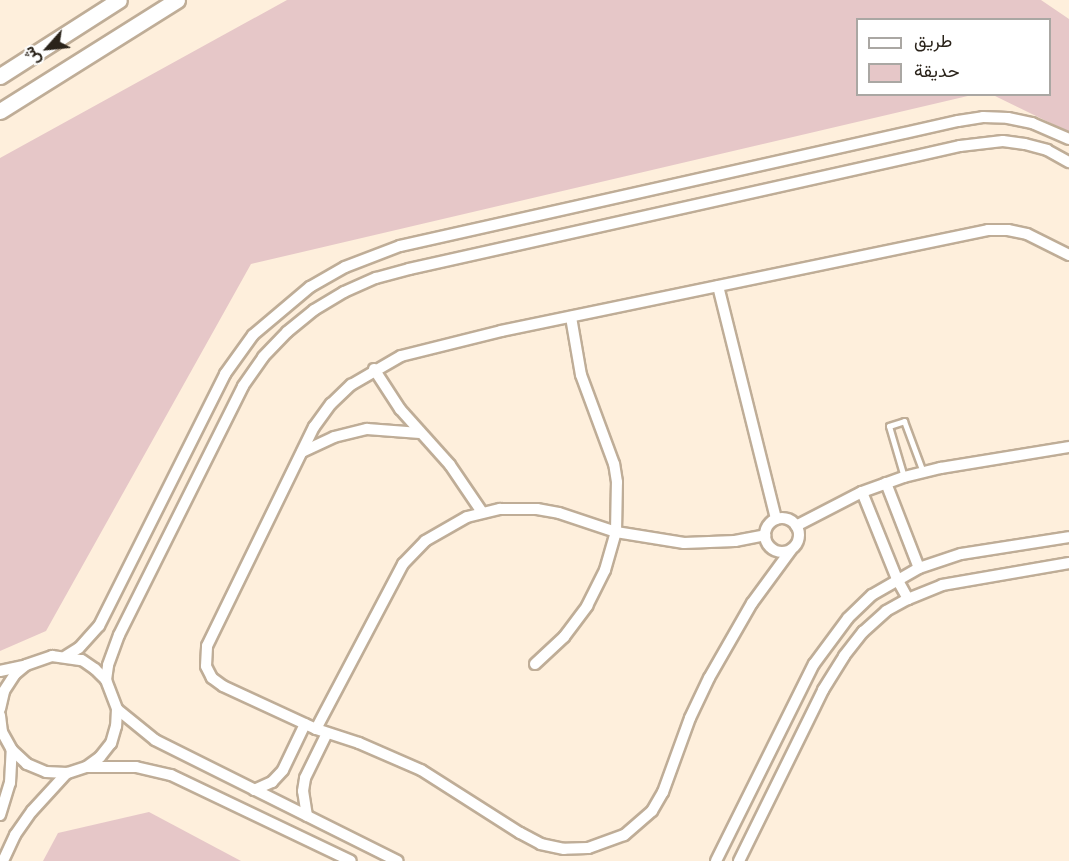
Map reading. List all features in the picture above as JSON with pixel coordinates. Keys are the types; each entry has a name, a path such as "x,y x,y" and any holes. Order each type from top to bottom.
{"street":[{"path":"0,76 119,0"},
{"path":"0,111 177,0"},
{"path":"66,656 79,648 99,626 225,374 253,335 301,294 345,267 400,246 958,121 983,117 1008,118 1032,123 1069,139"},
{"path":"106,680 108,665 119,635 243,386 263,357 287,332 314,310 344,292 376,278 409,269 960,146 992,142 1025,144 1047,150 1069,162"},
{"path":"791,550 774,549 766,542 765,535 768,526 776,519 787,519 795,526 798,536 791,550 752,603 709,678 663,792 639,825 615,840 588,848 564,849 541,844 421,770 380,751 304,724 217,682 209,672 205,659 207,646 314,427 331,404 351,385 374,369 401,356 571,317 988,230 1008,230 1027,234 1069,255"},
{"path":"718,286 776,519"},
{"path":"535,664 564,637 587,606 605,570 616,532 617,482 614,464 581,375 571,317"},
{"path":"374,369 390,396 456,472 482,512"},
{"path":"302,452 333,437 359,430 385,428 420,433"},
{"path":"795,526 862,492 904,477 1069,447"},
{"path":"886,483 919,568"},
{"path":"862,492 897,579 908,599"},
{"path":"307,816 303,797 305,778 322,731 403,564 438,531 482,512 500,508 537,509 559,513 616,532 684,543 735,541 765,535"},
{"path":"716,861 827,643 856,610 897,579 919,568 961,554 1069,537"},
{"path":"739,861 823,690 844,656 863,632 886,611 942,585 1069,562"},
{"path":"0,671 52,656 66,656 89,664 106,680 117,709 116,726 111,743 100,757 86,767"},
{"path":"26,665 15,674 4,691 0,708 2,732 12,750 27,764 46,772 66,773 86,767 136,767 171,775 351,861"},
{"path":"117,709 154,740 398,861"},
{"path":"255,790 272,782 283,770 304,724"},
{"path":"0,815 10,783 12,750"},
{"path":"3,861 15,835 32,810 66,773"}],"lane":[{"path":"904,477 888,426 904,421 922,472"}],"green space":[{"path":"287,0 1041,0 1069,19 1069,132 995,96 1051,96 1051,18 856,18 856,96 968,96 251,264 46,631 0,651 0,158"},
{"path":"149,812 241,861 43,861 58,833"}]}
